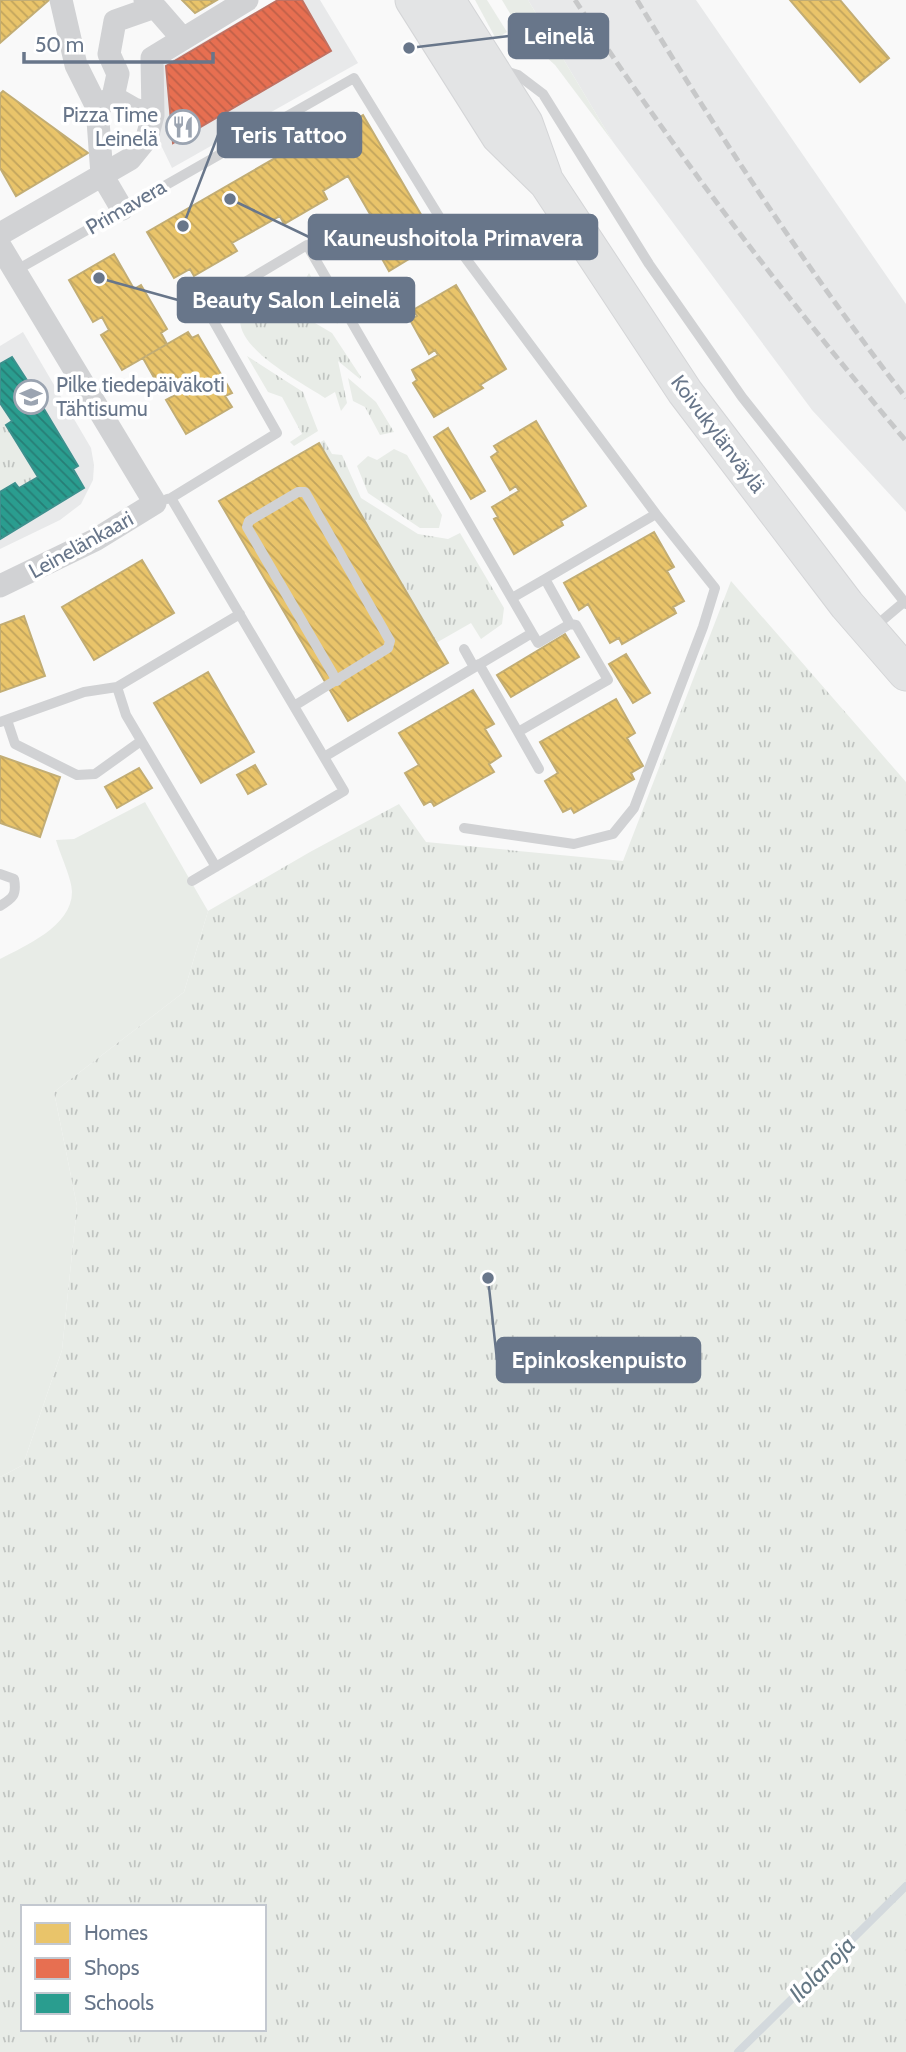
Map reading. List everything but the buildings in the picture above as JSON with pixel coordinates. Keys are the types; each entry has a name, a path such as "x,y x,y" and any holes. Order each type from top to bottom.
{"main road":[{"name":"Koivukylänväylä","path":"413,0 499,136 547,183 685,392 847,605 906,673"},
{"name":"Koivukylänväylä","path":"447,0 525,123 547,183"}],"street":[{"path":"61,0 76,65 105,102 153,115"},
{"path":"0,234 130,159 147,138 153,115 152,58 247,0"},
{"path":"122,209 102,175 105,102 118,74 109,54 115,21 150,4 182,38"},
{"name":"Leinelänkaari","path":"0,246 163,500 95,540 0,586"}],"lane":[{"path":"488,67 518,75 542,94 649,264 742,397 905,603 870,631"},
{"name":"Primavera","path":"15,271 354,78 461,252 656,514"},
{"path":"192,881 344,791 240,614 163,500 278,433 205,306 307,246 323,266 538,643 570,624 576,625 608,680 518,732"},
{"path":"294,706 337,681 388,649 390,641 304,492 298,492 249,521 247,527 337,681"},
{"path":"464,828 574,844 613,834 634,808 703,628 715,587 656,514 512,598"},
{"path":"545,579 570,624"},
{"path":"141,741 95,774 78,775 15,744 3,721 83,692 117,687 240,614"},
{"path":"324,757 532,633"},
{"path":"464,649 539,769"},
{"path":"117,687 126,715 216,867"},
{"path":"0,874 14,879 17,891 13,898 0,906"}],"shaded area":[{"path":"276,0 320,0 358,63 172,168 159,141 153,71"},
{"path":"528,0 696,0 906,304 906,512 812,410 613,142"},
{"name":"Pilke tiedepäiväkoti Tähtisumu","path":"23,332 91,448 93,480 81,504 60,520 0,549 0,346"}],"green space":[{"path":"475,0 487,0 507,32 496,39"},
{"path":"502,0 528,0 613,142 555,65 524,37"},
{"path":"309,273 338,324 306,306 312,293 306,278"},
{"path":"249,301 303,316 332,333 361,377 360,379 338,361 347,403 341,411 335,392 325,398 280,370 250,343 242,329 241,315"},
{"path":"247,356 303,392 318,431 294,446 290,442 302,434 282,397 268,392"},
{"path":"348,378 376,402 394,432 380,435 365,407 353,401"},
{"path":"0,403 12,421 6,425 38,477 19,488 15,483 0,492"},
{"path":"324,440 332,454 342,455 361,498 418,534 448,539 460,533 504,608 502,624 481,639 471,623 436,643 319,443"},
{"path":"394,449 407,455 442,515 439,528 420,528 368,493 357,466 368,456 377,460"},
{"path":"731,581 906,782 906,2052 0,2052 0,1477 23,1465 62,1350 77,1206 54,1092 184,992 208,911 399,804 426,842 623,861"},
{"path":"145,802 208,911 184,992 54,1092 77,1206 62,1350 23,1465 0,1477 0,959 56,925 70,904 71,887 56,840 74,839"}],"waterway":[{"name":"Ilolanoja","path":"738,2052 906,1886"}],"railway":[{"path":"575,0 734,225 818,334 906,441"},
{"path":"637,0 766,203 834,302 906,398"}],"place":[{"name":"Leinelä","path":"409,48"},
{"name":"Pizza Time Leinelä","path":"183,127"},
{"name":"Kauneushoitola Primavera","path":"230,199"},
{"name":"Teris Tattoo","path":"183,226"},
{"name":"Beauty Salon Leinelä","path":"99,278"},
{"name":"Pilke tiedepäiväkoti Tähtisumu","path":"31,397"},
{"name":"Epinkoskenpuisto","path":"488,1278"}]}
